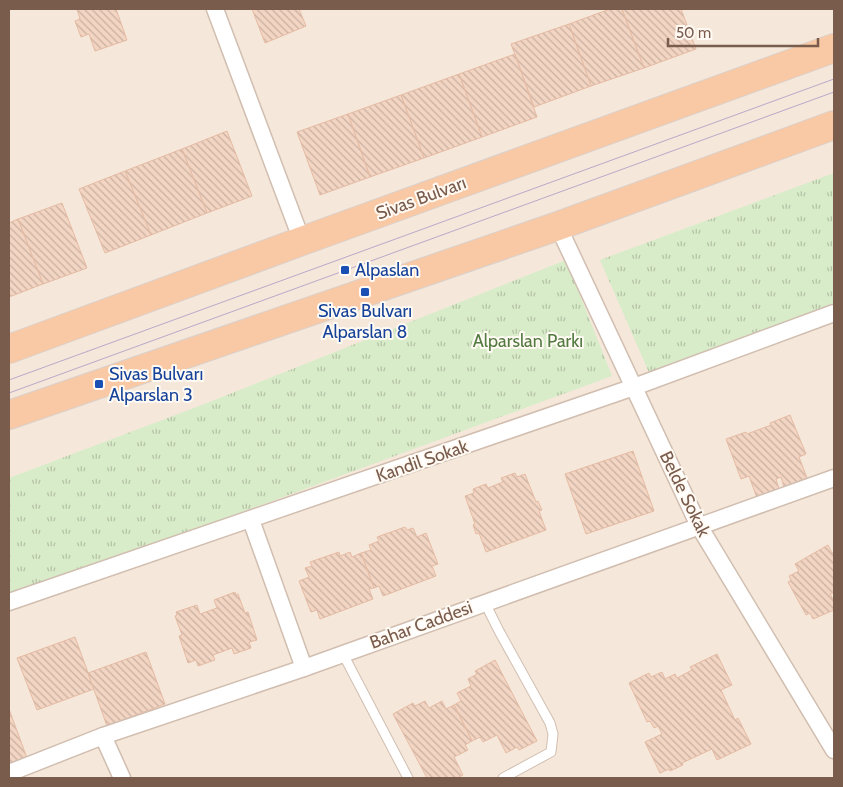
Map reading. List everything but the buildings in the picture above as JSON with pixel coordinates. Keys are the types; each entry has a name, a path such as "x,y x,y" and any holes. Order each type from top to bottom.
{"highway":[{"name":"Sivas Bulvarı","path":"9,349 834,48"},
{"path":"9,415 558,226 834,125"}],"street":[{"path":"215,9 302,241"},
{"name":"Belde Sokak","path":"558,226 699,526 834,750"},
{"name":"Kandil Sokak","path":"9,602 634,387 834,313"},
{"name":"Bahar Caddesi","path":"9,773 103,736 304,668 834,478"},
{"path":"251,520 304,668"},
{"path":"103,736 122,778"}],"lane":[{"path":"485,602 550,723 553,734 551,752 503,778"},
{"path":"343,654 408,778"}],"shaded area":[{"path":"9,9 834,9 834,778 9,778"}],"green space":[{"name":"Alparslan Parkı","path":"834,173 834,305 650,375 600,260"},
{"name":"Alparslan Parkı","path":"566,260 612,376 9,598 9,478 202,405"}],"tram line":[{"path":"9,380 834,79"},
{"path":"9,393 834,92"}],"place":[{"name":"Alpaslan","path":"345,270"},
{"name":"Sivas Bulvarı Alparslan 8","path":"365,292"},
{"name":"Sivas Bulvarı Alparslan 3","path":"99,384"}]}
